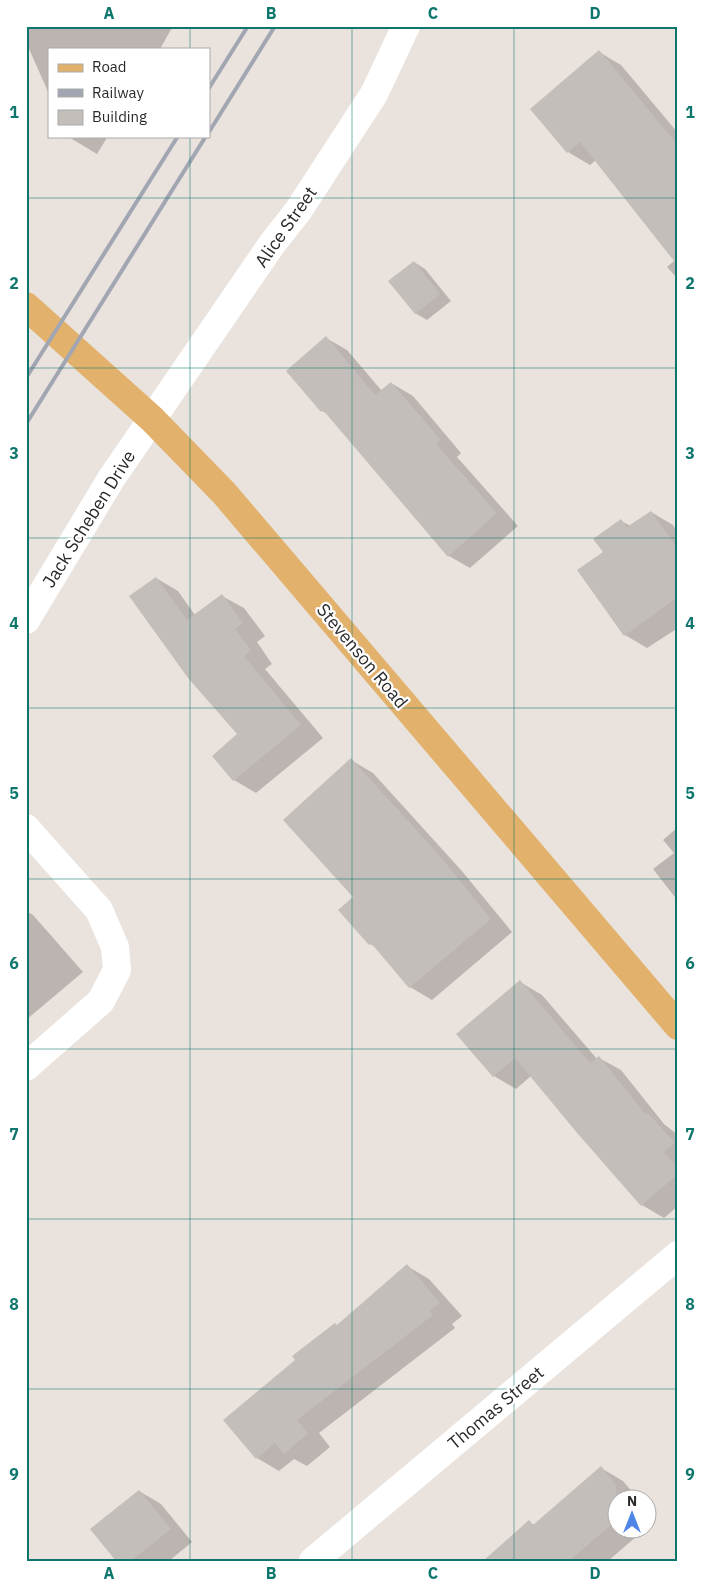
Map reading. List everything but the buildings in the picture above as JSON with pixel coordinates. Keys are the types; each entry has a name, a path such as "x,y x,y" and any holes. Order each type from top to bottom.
{"main road":[{"name":"Stevenson Road","path":"26,306 152,420 224,493 678,1026"}],"street":[{"name":"Alice Street","path":"152,420 272,244 298,211 374,94 406,26"},
{"name":"Jack Scheben Drive","path":"26,620 111,479 152,420"},
{"path":"26,828 99,910 115,947 117,970 101,1001 26,1067"},
{"name":"Thomas Street","path":"313,1561 678,1255"}],"railway":[{"path":"210,86 248,26"},
{"path":"210,130 275,26"},
{"path":"26,378 177,138"},
{"path":"26,424 205,138"}]}
